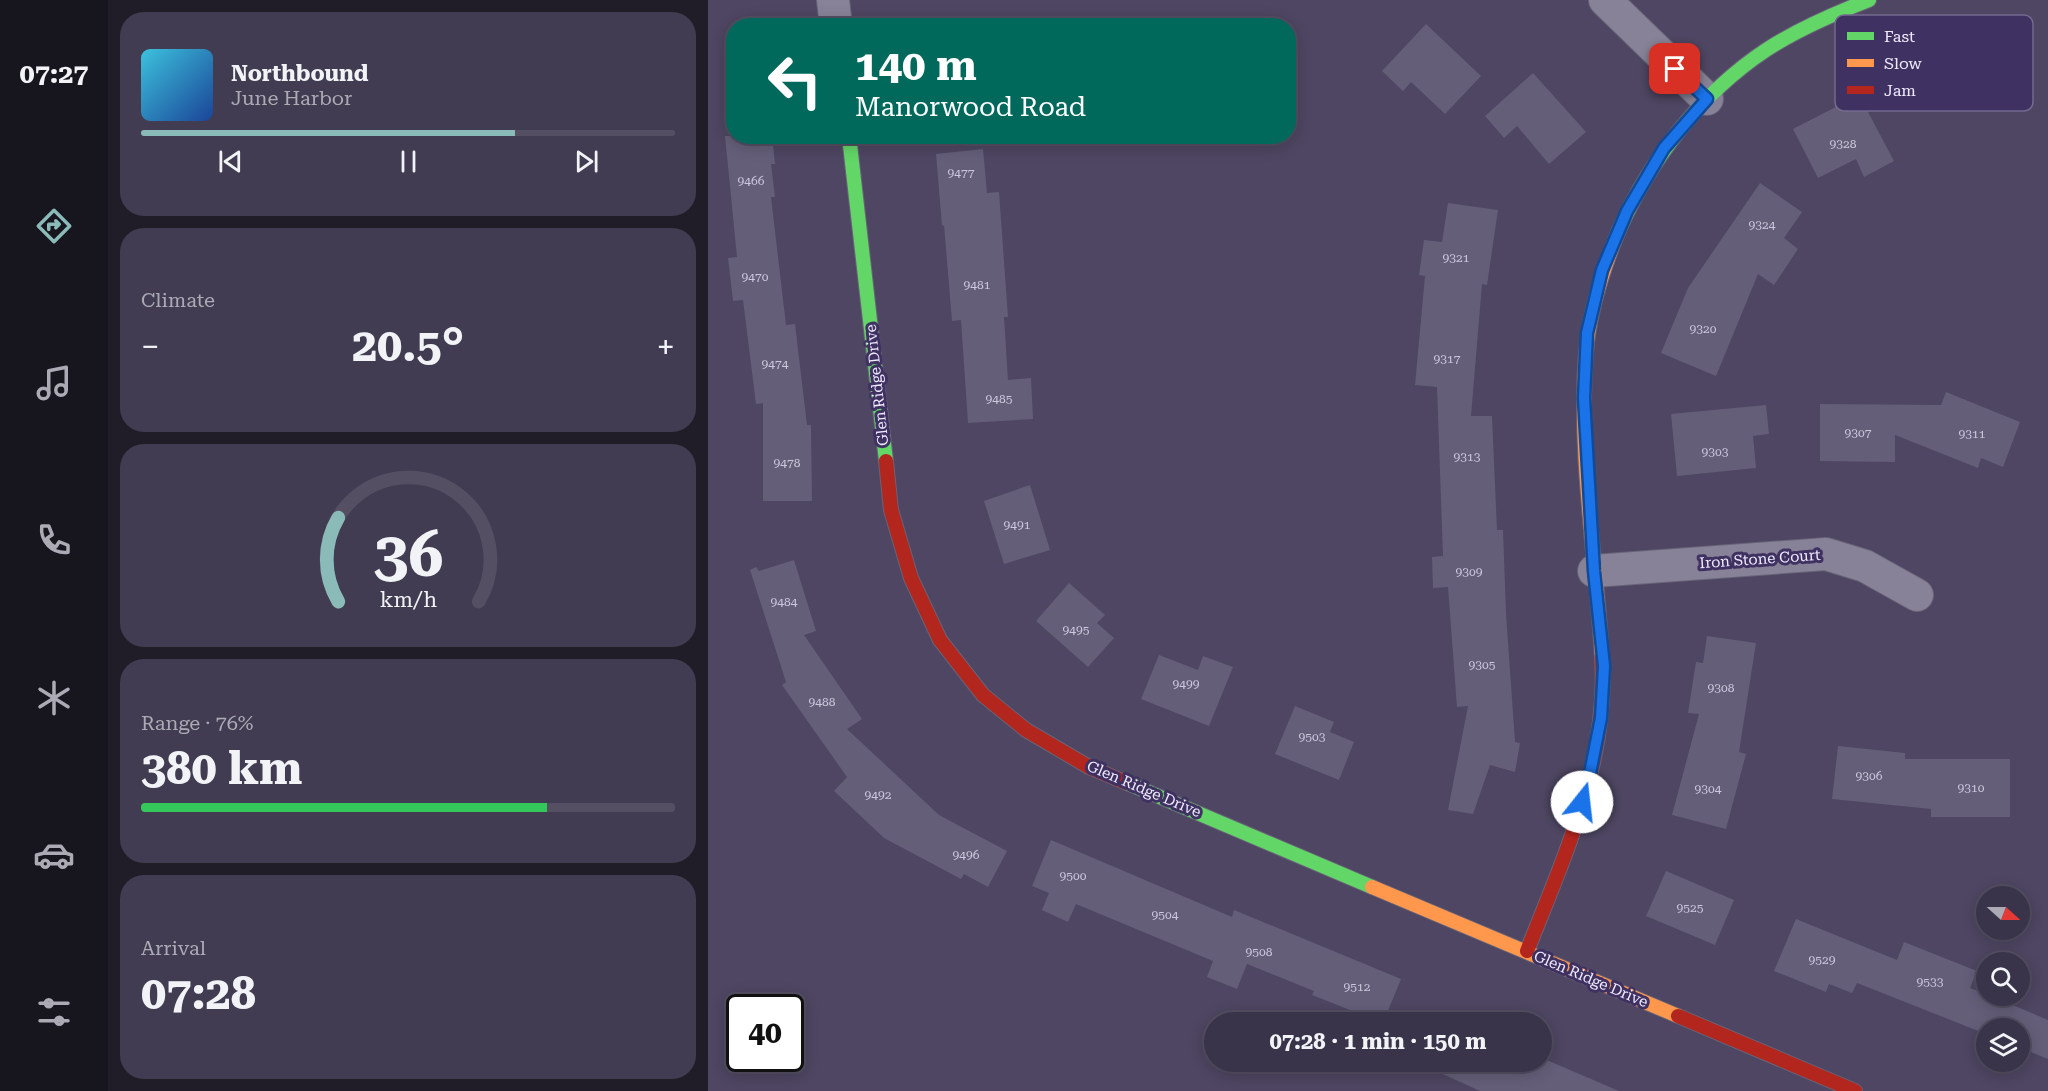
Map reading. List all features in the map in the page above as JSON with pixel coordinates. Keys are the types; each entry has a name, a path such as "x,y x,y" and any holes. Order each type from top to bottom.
{"street":[{"path":"833,0 835,18"},
{"path":"1605,0 1707,99"},
{"path":"1527,951 1570,839 1588,783 1601,718 1604,666 1594,571 1584,398 1587,333 1602,270 1627,211 1664,148 1707,99 1753,59 1812,23 1869,0"},
{"name":"Glen Ridge Drive","path":"850,144 891,510 911,578 940,639 983,694 1026,730 1089,767 1855,1091"},
{"name":"Iron Stone Court","path":"1594,571 1826,554 1865,566 1917,595"}],"building":[{"path":"1426,24 1481,76 1445,114 1411,82 1403,91 1382,71"},
{"path":"1533,73 1586,132 1549,164 1517,126 1504,138 1485,116"},
{"path":"1835,107 1835,111 1867,111 1894,161 1864,177 1856,159 1818,178 1793,129"},
{"path":"725,136 726,144 773,144 775,164 771,164 775,197 771,197 786,325 795,324 807,425 811,425 812,501 763,501 763,403 756,404 743,300 733,301 728,258 737,257"},
{"path":"983,149 987,193 999,192 1008,317 1004,317 1008,380 1031,378 1033,419 968,423 961,320 952,321 936,154"},
{"path":"1760,183 1802,212 1784,238 1798,249 1774,285 1758,274 1716,376 1661,353 1688,288"},
{"path":"1448,203 1498,210 1487,285 1482,284 1471,416 1492,416 1497,530 1503,530 1515,742 1520,743 1515,772 1490,765 1473,814 1448,810 1468,706 1457,707 1448,587 1433,588 1432,557 1443,556 1437,387 1415,385 1425,276 1419,275 1424,240 1442,242"},
{"path":"1946,392 2020,422 2003,467 1981,458 1978,468 1895,435 1895,462 1820,461 1820,404 1941,405"},
{"path":"1766,405 1769,434 1753,436 1756,468 1677,476 1671,414"},
{"path":"1030,485 1050,550 1004,564 984,501"},
{"path":"794,560 816,631 804,635 862,719 847,729 939,815 1007,851 988,887 964,874 961,879 884,838 834,791 847,777 782,685 786,682 750,570 756,567 759,571"},
{"path":"1069,583 1105,615 1097,623 1114,638 1088,667 1036,621"},
{"path":"1707,636 1756,643 1739,752 1746,754 1726,829 1672,815 1699,714 1688,713 1696,662 1703,663"},
{"path":"1159,655 1198,670 1203,656 1233,667 1209,726 1141,699"},
{"path":"1295,706 1334,722 1330,732 1354,742 1339,780 1275,754"},
{"path":"1838,746 1905,753 1905,759 2010,759 2010,817 1931,817 1931,809 1832,799"},
{"path":"1051,840 1232,917 1234,910 1401,979 1388,1012 1355,1012 1312,995 1314,991 1247,964 1237,989 1207,977 1213,961 1076,904 1068,922 1042,910 1049,893 1032,886"},
{"path":"1666,871 1734,900 1715,945 1646,916"},
{"path":"1796,919 1897,960 1904,942 1976,971 1970,988 1976,990 1976,1006 2015,1006 2048,1020 2048,1059 2030,1052 2030,1018 1976,1018 1976,1030 1857,983 1852,993 1829,984 1826,992 1774,971"},
{"path":"1552,1062 1619,1091 1480,1091 1438,1072 1552,1072"}],"traffic: fast":[{"path":"1619,230 1646,178 1662,154 1699,107 1720,86 1742,67 1778,42 1816,22 1869,0"},
{"path":"850,144 886,461"},
{"path":"1127,783 1372,887"}],"traffic: slow":[{"path":"1602,657 1586,467 1584,391 1586,353 1594,306 1602,275 1619,230"},
{"path":"1372,887 1678,1016"}],"traffic: jam":[{"path":"886,461 891,510 911,578 940,640 983,695 1026,730 1089,767 1127,783"},
{"path":"1527,951 1569,844 1591,771 1602,696 1602,657"},
{"path":"1678,1016 1855,1091"}],"route":[{"path":"1582,802 1601,718 1604,666 1594,571 1584,398 1587,333 1602,270 1627,211 1664,148 1707,99 1675,69"}]}
